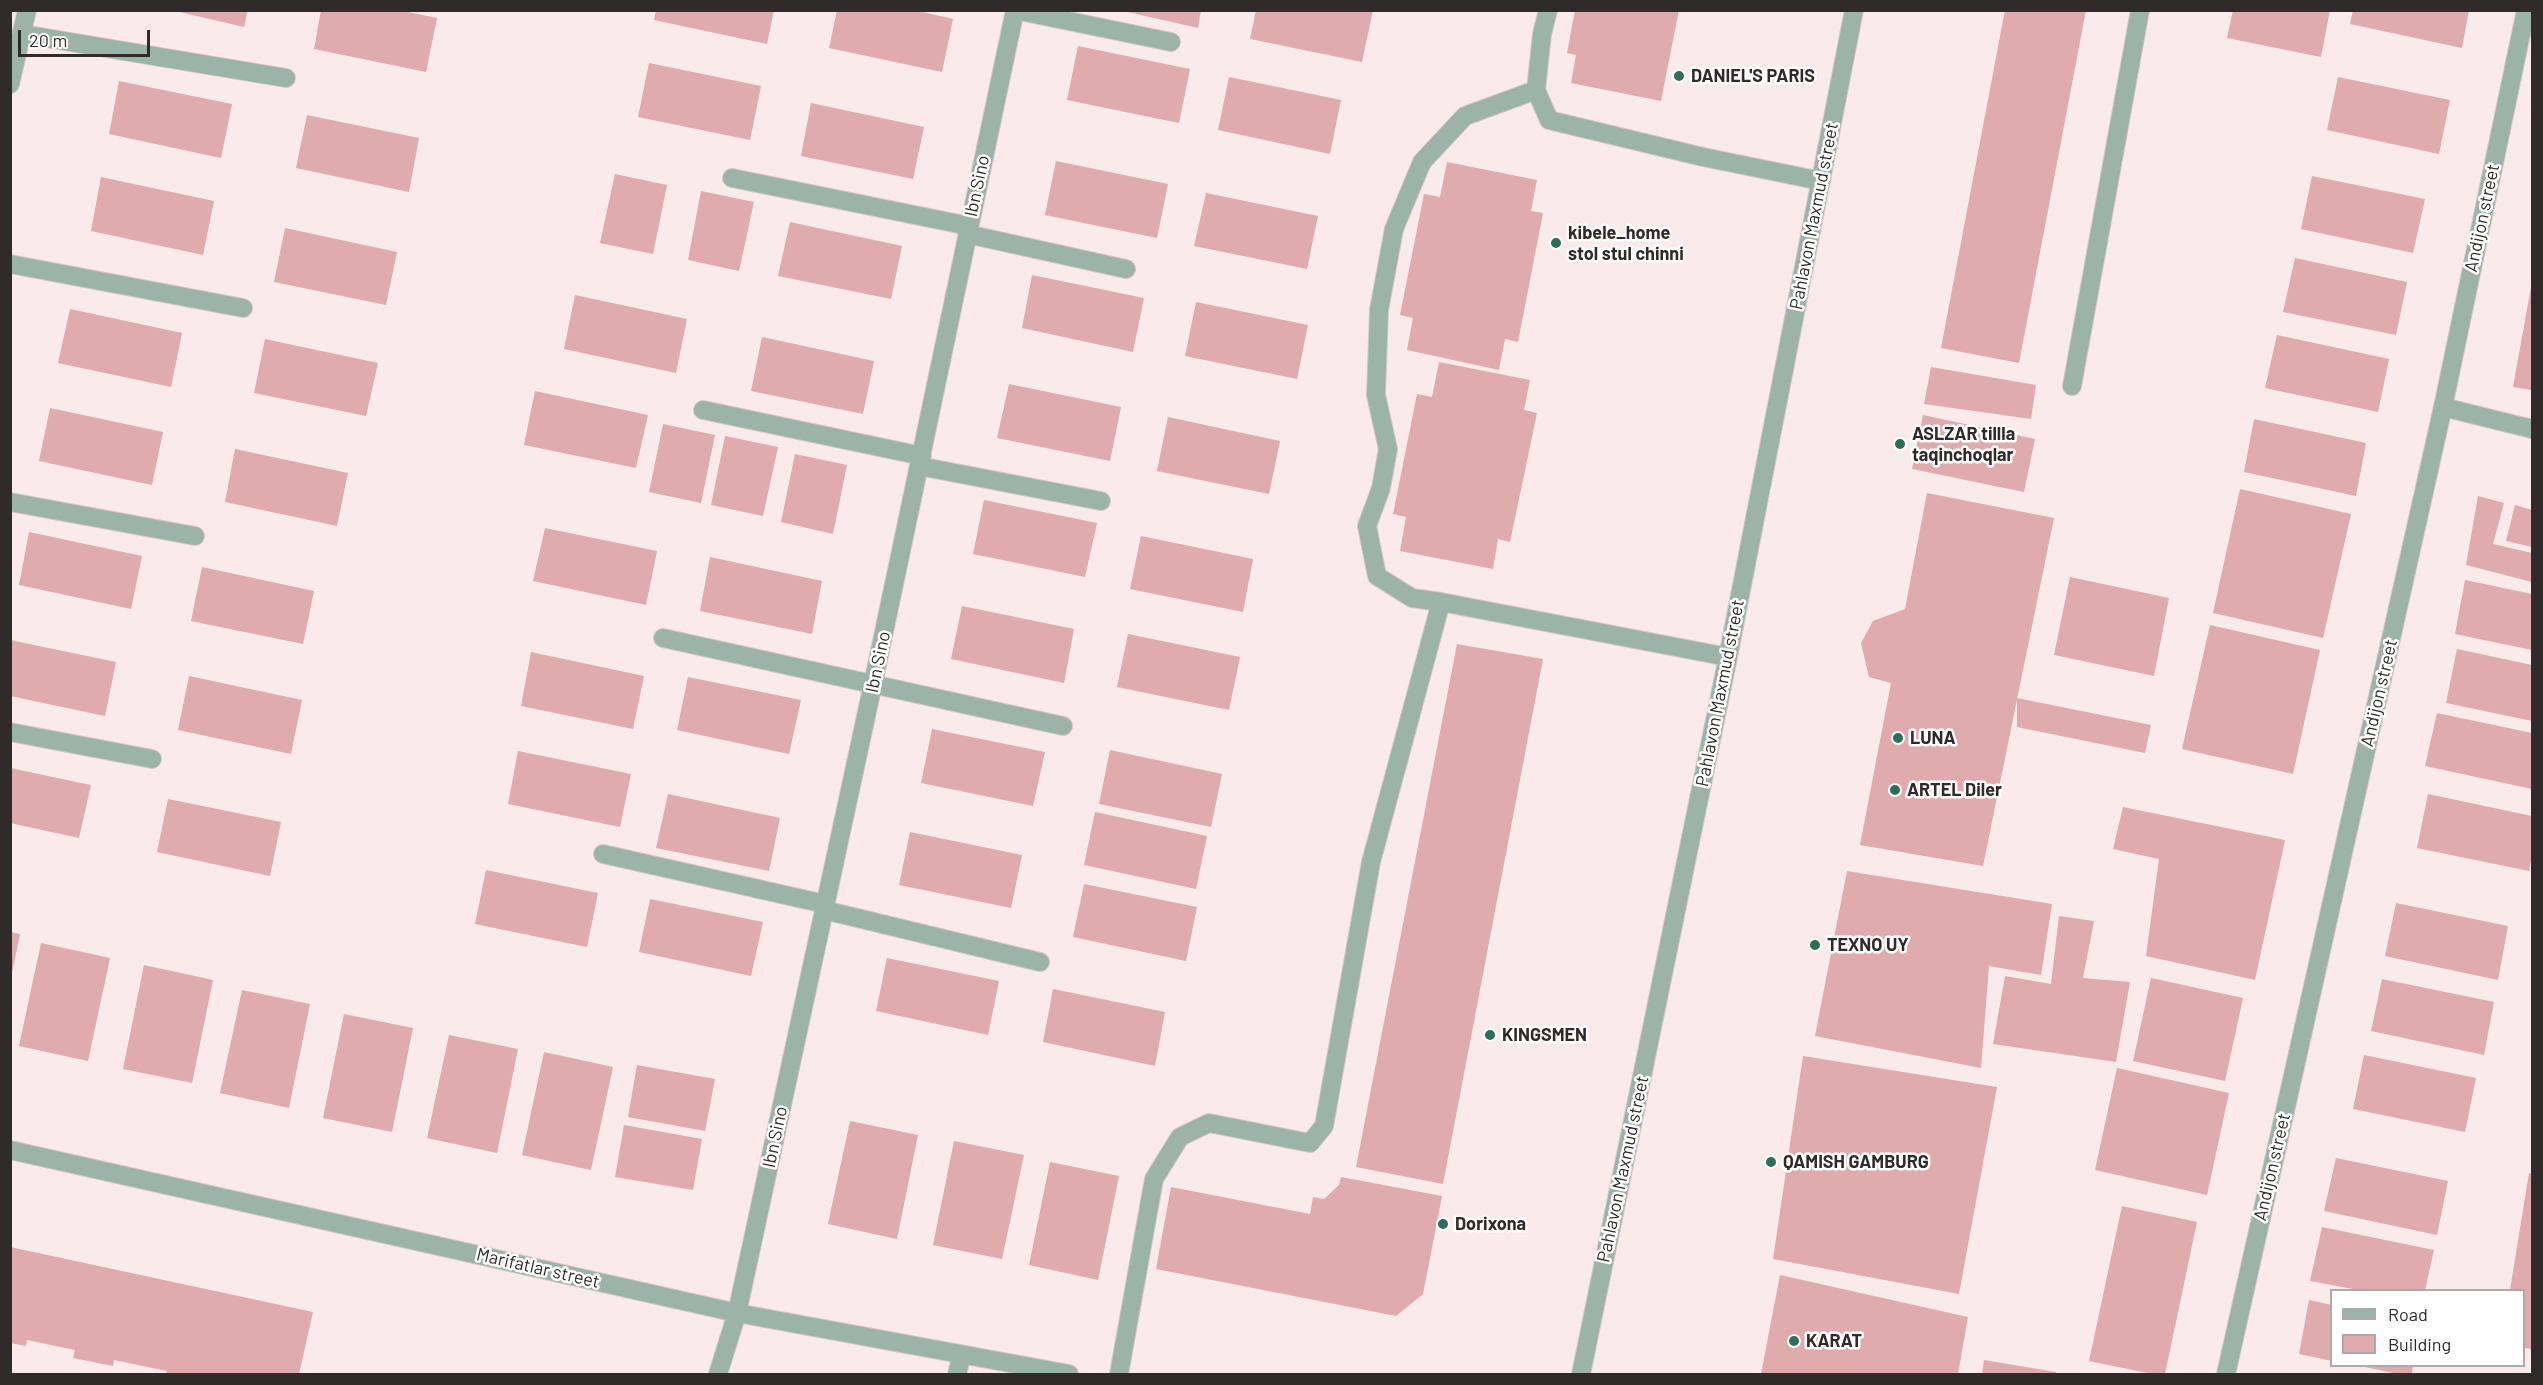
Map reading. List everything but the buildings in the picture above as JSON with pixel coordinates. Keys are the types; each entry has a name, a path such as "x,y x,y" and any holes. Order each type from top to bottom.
{"street":[{"path":"10,84 27,10"},
{"path":"1015,10 1171,42"},
{"name":"Ibn Sino","path":"718,1374 737,1313 921,461 1015,10"},
{"path":"1548,10 1542,34 1536,90 1549,120 1703,157 1821,181"},
{"name":"Pahlavon Maxmud street","path":"1581,1374 1728,657 1854,10"},
{"path":"2072,386 2140,10"},
{"name":"Andijon street","path":"2226,1374 2443,407 2526,10"},
{"path":"22,34 286,78"},
{"path":"1536,90 1465,116 1422,162 1394,229 1379,310 1376,395 1388,449 1381,488 1367,526 1377,576 1412,598 1728,657"},
{"path":"732,178 968,230 1126,269"},
{"path":"10,264 243,308"},
{"path":"2443,407 2532,429"},
{"path":"703,410 1101,501"},
{"path":"10,502 195,536"},
{"path":"1119,1374 1154,1179 1180,1137 1209,1123 1310,1143 1324,1126 1371,862 1442,602"},
{"path":"663,638 1063,726"},
{"path":"10,732 152,759"},
{"path":"603,854 825,907 1040,962"},
{"name":"Marifatlar street","path":"10,1150 737,1313 1069,1374"},
{"path":"957,1374 962,1355"}],"place":[{"name":"DANIEL'S PARIS","path":"1679,76"},
{"name":"kibele_home stol stul chinni","path":"1556,243"},
{"name":"ASLZAR tillla taqinchoqlar","path":"1900,444"},
{"name":"LUNA","path":"1898,738"},
{"name":"ARTEL Diler","path":"1895,790"},
{"name":"TEXNO UY","path":"1815,945"},
{"name":"KINGSMEN","path":"1490,1035"},
{"name":"QAMISH GAMBURG","path":"1771,1162"},
{"name":"Dorixona","path":"1443,1224"},
{"name":"KARAT","path":"1794,1341"}]}
